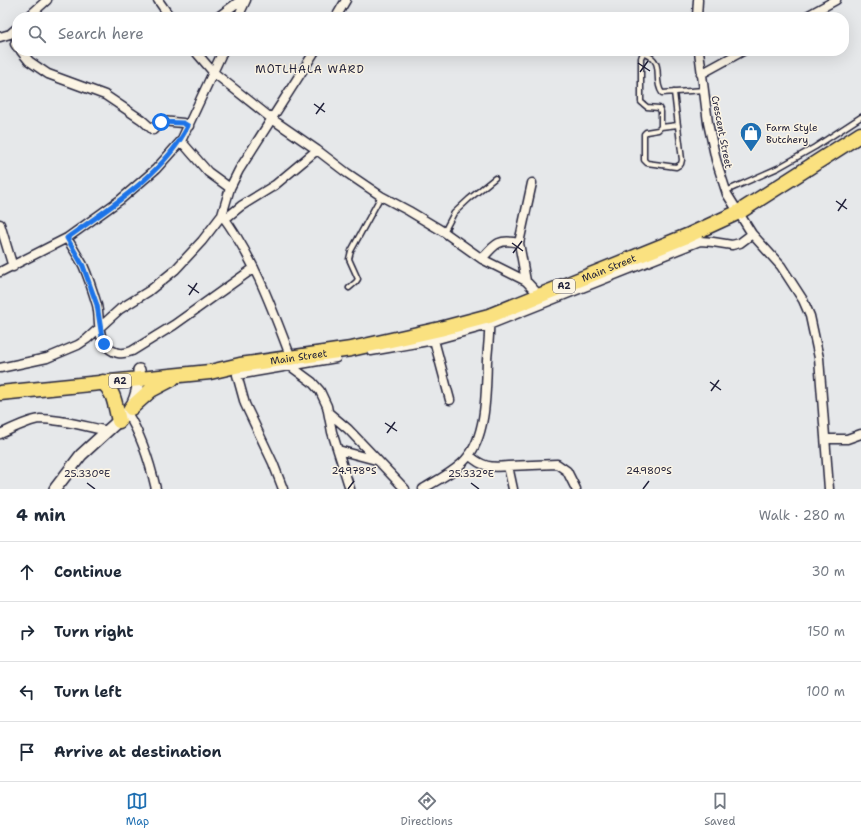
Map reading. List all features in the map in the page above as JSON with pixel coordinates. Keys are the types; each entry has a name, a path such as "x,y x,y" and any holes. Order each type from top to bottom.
{"highway":[{"name":"Main Street","path":"0,387 97,374 187,374 238,370 351,349 440,329 489,320 540,296 686,236 739,212 861,134"},
{"name":"Main Street","path":"0,393 103,382 136,375 238,370"},
{"path":"103,382 111,390 125,414 151,390 166,381 187,374"}],"street":[{"path":"34,12 47,0"},
{"path":"158,0 166,12"},
{"path":"225,12 241,0"},
{"path":"240,12 246,0"},
{"path":"339,12 346,0"},
{"path":"697,12 698,0"},
{"path":"813,12 836,0"},
{"path":"0,37 12,32"},
{"path":"25,56 29,61 48,74 105,95 142,120 153,130 161,122 183,123 188,126"},
{"path":"199,56 213,72 272,119 347,173 381,196 444,232 482,259 526,281 540,296"},
{"path":"0,272 14,267 67,238 120,200 156,169 181,141 221,56"},
{"path":"312,56 239,170 230,188 223,217 247,254 272,308 287,361 312,382 320,391 329,413 332,432 350,489"},
{"name":"Crescent Street","path":"699,56 708,123 716,160 726,191 752,234 781,266 803,300 810,316 819,358 830,489"},
{"path":"701,74 734,56"},
{"path":"181,141 208,172 230,188"},
{"path":"0,368 47,358 78,345 87,339 120,309 149,291 175,270 223,217 275,185 317,150"},
{"path":"526,281 519,243 532,183"},
{"path":"0,224 14,267"},
{"path":"287,361 434,340 700,241 732,246 740,243 752,234"},
{"path":"67,238 83,266 97,305 104,344 110,350 117,353 126,354 132,352 174,325 254,268"},
{"path":"482,259 495,245 507,240 519,243"},
{"path":"424,489 459,466 470,455 479,434 485,404 489,320"},
{"path":"434,340 450,400"},
{"path":"238,370 245,404 273,463 283,489"},
{"path":"55,489 81,455 125,414 136,375"},
{"path":"136,375 125,414 142,443 156,489"},
{"path":"329,413 348,429 405,489"},
{"path":"0,434 40,419 108,431"},
{"path":"826,439 846,439 861,434"},
{"path":"338,450 376,460"},
{"path":"470,455 487,467 557,464 567,471 576,489"},
{"path":"508,466 513,489"}],"lane":[{"path":"642,56 641,102 647,108 659,108 661,112 661,128"},
{"path":"652,56 656,63 659,89 662,93 704,90"},
{"path":"674,92 678,125 682,160 681,164 676,167 647,163 644,160 644,134 646,132 661,128 678,125"},
{"path":"726,191 778,168 815,147 861,117"},
{"path":"444,232 454,213 495,178"},
{"path":"349,288 358,279 349,259 351,251 381,196"}],"place":[{"name":"Farm Style Butchery","path":"751,152"}],"district":[{"name":"MOTLHALA WARD","path":"310,69"}],"route":[{"path":"104,344 97,305 83,266 67,238 120,200 156,169 181,141 188,126 183,123 161,122"}]}
